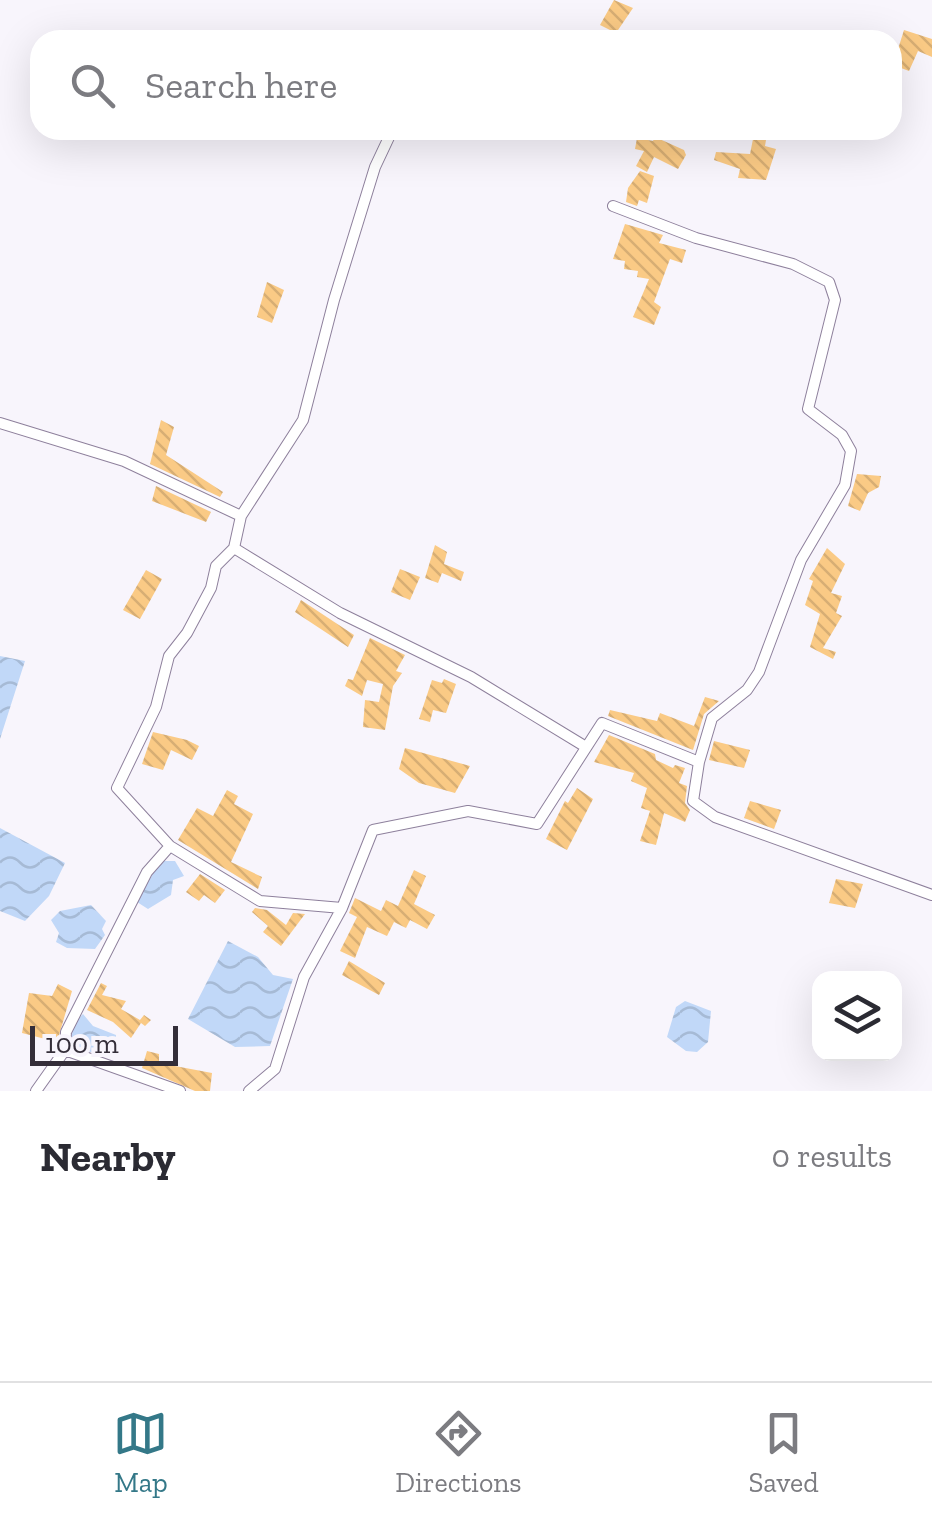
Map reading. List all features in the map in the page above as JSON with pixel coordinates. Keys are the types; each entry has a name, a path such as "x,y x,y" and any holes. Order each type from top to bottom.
{"street":[{"path":"342,908 260,900 170,846 117,788 156,708 169,656 211,588 216,566 234,548 242,516 303,420 352,239 388,140"},
{"path":"613,206 696,238 793,264 830,282 835,300 808,409 842,435 850,451 845,485 801,560 760,672 747,690 712,718 698,762 693,801 715,817 829,854 932,895"},
{"path":"0,422 124,461 242,516"},
{"path":"234,548 340,613 471,678 586,747"},
{"path":"249,1091 275,1069 304,977 342,908 374,830 468,811 537,824 602,724 698,762"},
{"path":"36,1091 65,1050 66,1032 147,872 170,846"},
{"path":"65,1050 180,1091"}],"water":[{"path":"0,656 25,661 0,739"},
{"path":"0,828 65,863 49,896 25,921 0,911"},
{"path":"160,861 175,861 184,876 173,880 171,895 148,909 137,902"},
{"path":"91,905 106,921 102,929 105,935 95,949 67,948 56,942 59,933 51,920 60,911"},
{"path":"228,941 258,957 273,975 293,979 270,1046 235,1047 188,1019"},
{"path":"685,1001 711,1011 708,1042 697,1052 686,1051 667,1037 676,1007"},
{"path":"83,1014 93,1026 116,1035 116,1048 108,1057 70,1046 74,1023"}],"building":[{"path":"614,0 633,8 618,30 600,25"},
{"path":"904,30 932,39 932,57 918,51 909,71 902,68"},
{"path":"637,140 662,140 684,150 686,155 678,169 654,157 647,172 636,166 644,151 635,149"},
{"path":"753,140 766,140 765,146 776,149 766,180 738,178 740,169 714,160 716,152 750,154"},
{"path":"640,171 654,176 647,203 639,200 637,206 626,202 628,188"},
{"path":"625,224 663,235 659,243 686,250 682,263 670,259 654,302 661,307 654,325 633,317 649,279 637,277 638,271 624,269 625,261 613,259"},
{"path":"267,282 284,290 272,323 257,317"},
{"path":"161,420 174,427 166,455 223,492 220,497 150,464"},
{"path":"857,474 881,476 879,487 868,493 860,511 848,506"},
{"path":"156,486 211,512 206,522 152,501"},
{"path":"435,545 447,552 444,564 464,572 461,581 442,573 438,583 425,578"},
{"path":"827,548 845,564 831,593 842,596 836,613 842,616 823,648 836,652 833,659 810,647 820,614 805,605 813,581 809,579"},
{"path":"400,569 420,577 410,600 391,592"},
{"path":"146,570 162,579 140,619 123,610"},
{"path":"301,600 354,635 348,647 295,612"},
{"path":"370,638 405,655 396,671 402,673 393,686 385,730 363,727 365,700 379,702 383,684 367,680 362,696 345,686 348,679 353,680"},
{"path":"444,679 456,684 446,713 433,710 430,722 419,719 432,680 442,683"},
{"path":"705,697 719,701 704,714 693,750 608,716 610,710 657,721 660,713 694,726"},
{"path":"153,732 199,746 192,760 171,750 163,770 142,764"},
{"path":"609,735 655,754 656,760 673,768 685,768 679,783 687,786 685,803 690,810 685,822 664,813 656,845 640,841 650,811 641,808 647,788 631,781 634,773 594,762"},
{"path":"714,741 750,750 744,768 709,760"},
{"path":"405,748 470,766 455,793 419,783 399,769"},
{"path":"577,788 593,799 567,850 546,839 565,801 568,803"},
{"path":"227,790 238,796 234,804 253,814 231,862 262,877 258,889 178,840 197,808 213,816"},
{"path":"750,801 781,810 774,829 744,818"},
{"path":"414,870 426,876 414,904 435,915 427,929 410,920 406,928 394,922 387,936 367,927 355,958 340,951 357,917 349,913 355,898 381,911 386,900 398,906"},
{"path":"200,874 225,890 215,903 204,895 199,901 186,892"},
{"path":"836,879 863,884 855,908 829,903"},
{"path":"255,908 267,910 286,925 293,913 305,914 281,946 263,932 268,926 252,912"},
{"path":"349,961 385,983 379,995 342,975"},
{"path":"101,983 107,986 102,995 126,1001 121,1009 140,1020 144,1015 151,1020 145,1026 141,1023 131,1038 113,1022 87,1010"},
{"path":"58,984 72,991 57,1042 22,1033 29,993 52,996"},
{"path":"147,1051 159,1054 159,1063 212,1073 210,1091 195,1091 142,1068"}]}
